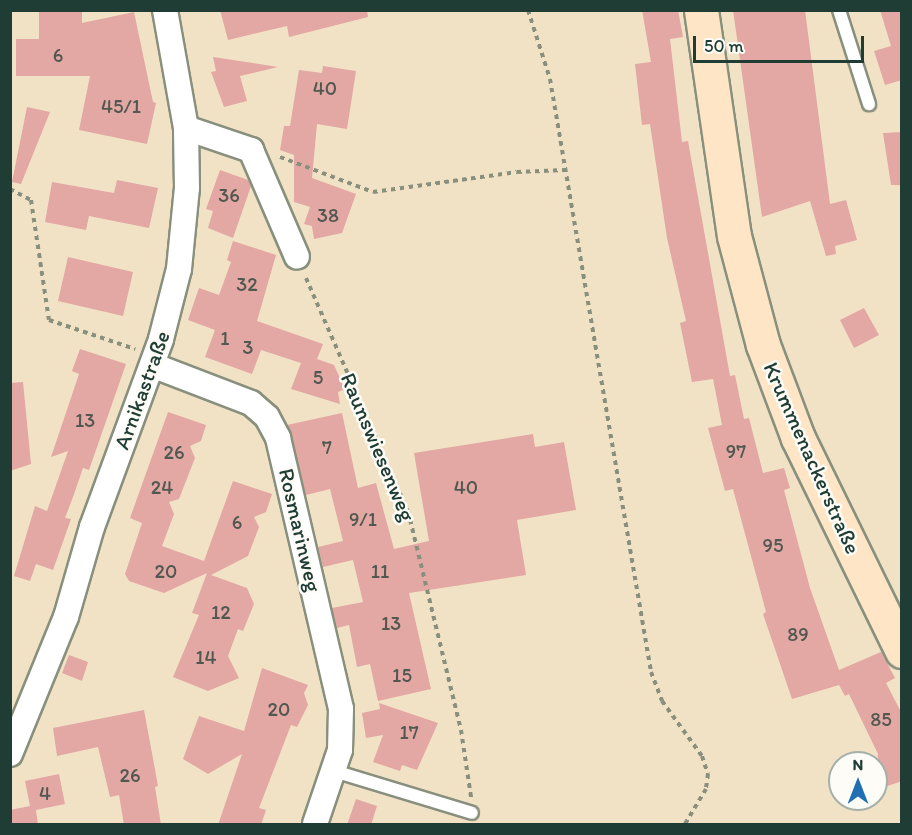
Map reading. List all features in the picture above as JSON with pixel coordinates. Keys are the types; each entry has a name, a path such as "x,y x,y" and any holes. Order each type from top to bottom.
{"main road":[{"name":"Krummenackerstraße","path":"701,10 732,228 763,345 798,438 902,651"}],"street":[{"name":"Arnikastraße","path":"10,754 66,617 92,527 154,360 183,243 186,128 165,10"},
{"path":"186,128 251,150 297,257"},
{"name":"Rosmarinweg","path":"154,360 251,403 267,417 278,438 339,697 342,731 334,771 315,825"}],"lane":[{"path":"839,10 869,104"},
{"path":"334,771 472,813"}],"path":[{"path":"528,10 548,64 651,672 662,701 702,756 708,774 706,789 685,825"},
{"path":"251,150 373,192 518,172 565,170"},
{"path":"10,189 31,200 49,320 154,360"},
{"name":"Raunswiesenweg","path":"297,257 408,511 461,730 472,813"}],"building":[{"path":"39,10 82,10 82,23 134,12 153,102 156,103 147,144 79,130 90,76 16,76 16,39 39,39"},
{"path":"220,10 367,10 368,17 289,37 287,26 228,40"},
{"path":"642,10 678,10 683,37 670,39 682,142 688,141 730,376 735,375 744,419 749,418 763,473 784,468 790,488 784,490 810,588 839,670 881,652 895,678 886,683 902,714 902,781 888,786 888,751 877,751 849,694 845,696 839,685 792,699 763,614 766,612 733,489 725,491 708,428 722,425 713,379 692,382 680,323 686,321 667,238 650,124 642,125 635,64 651,62"},
{"path":"733,10 805,10 830,204 846,200 857,240 835,246 836,254 826,256 810,201 762,217"},
{"path":"880,10 902,10 902,80 885,85 874,51 891,46"},
{"path":"213,57 278,67 240,76 247,101 224,107 211,72 216,71"},
{"path":"323,66 356,71 347,129 317,124 312,178 356,194 342,233 314,239 312,226 304,224 310,207 294,202 294,155 280,150 284,126 290,126 299,70 322,73"},
{"path":"27,107 50,112 21,184 12,182"},
{"path":"902,132 902,185 891,185 883,133"},
{"path":"220,170 248,180 251,186 233,238 208,228 213,211 206,209"},
{"path":"117,180 158,188 149,228 89,216 86,230 45,222 52,182 114,193"},
{"path":"233,241 276,255 257,321 323,344 317,359 334,365 345,389 338,392 340,404 291,389 301,363 261,350 252,374 205,357 215,330 188,320 199,288 219,295 231,262 227,260"},
{"path":"68,257 133,272 123,316 58,301"},
{"path":"864,308 879,335 854,348 840,320"},
{"path":"80,349 126,364 89,470 83,468 65,518 71,519 53,570 36,564 30,581 14,576 35,506 47,511 68,451 51,457 79,374 72,371"},
{"path":"23,382 31,464 10,471 10,383"},
{"path":"168,412 206,425 201,441 190,446 195,458 179,499 169,502 174,514 162,546 204,561 233,481 272,494 266,512 254,517 259,527 248,556 211,575 247,588 254,604 243,631 238,629 228,656 239,678 208,691 173,677 199,615 192,613 207,573 164,593 129,581 125,574 142,523 130,518"},
{"path":"342,413 358,488 376,483 394,549 429,541 414,453 533,434 535,447 564,442 576,510 517,520 526,575 409,593 431,689 378,701 370,664 357,667 349,625 337,628 332,608 363,602 353,560 323,567 318,547 343,541 330,489 306,495 287,425"},
{"path":"69,655 88,662 82,681 62,673"},
{"path":"262,668 308,685 304,693 308,705 297,727 291,725 259,808 266,810 261,825 218,825 242,754 208,774 183,759 199,716 244,731"},
{"path":"379,703 438,723 417,770 402,765 400,771 373,762 383,735 366,738 362,713 380,709"},
{"path":"144,710 158,786 155,787 161,825 124,825 119,795 110,797 98,747 57,756 53,728"},
{"path":"59,774 65,804 36,810 38,825 10,825 10,810 30,806 25,781"},
{"path":"356,799 377,806 371,825 347,825"}]}
